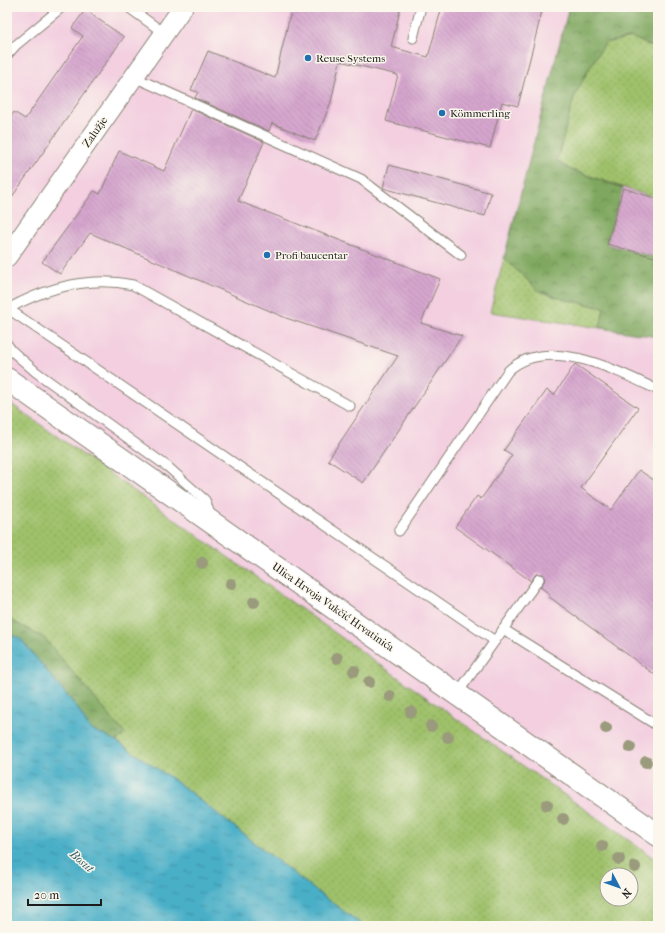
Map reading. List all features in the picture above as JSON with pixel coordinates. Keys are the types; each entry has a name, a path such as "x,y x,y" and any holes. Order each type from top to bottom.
{"main road":[{"name":"Ulica Hrvoja Vukčić Hrvatinića","path":"7,378 658,835"}],"street":[{"name":"Zalužje","path":"7,257 183,7"}],"lane":[{"path":"7,55 16,45 62,7"},
{"path":"128,7 164,33"},
{"path":"413,38 420,7"},
{"path":"134,77 361,179 461,255"},
{"path":"350,406 133,285 120,282 86,282 32,296 7,310 495,641"},
{"path":"7,344 12,351 36,372 168,467 206,500 214,524"},
{"path":"399,531 508,371 517,362 551,356 591,360 658,390"},
{"path":"457,694 539,579"},
{"path":"503,629 658,726"}],"shaded area":[{"path":"7,7 569,7 490,312 658,337 658,861 7,401"}],"green space":[{"path":"569,7 658,7 658,49 631,37 605,43 574,97 557,161 569,169 623,188 607,244 658,258 658,337 600,328 604,308 563,299 539,291 504,258"},
{"path":"631,37 658,49 658,199 569,169 557,161 574,97 587,72 605,43"},
{"path":"504,258 539,291 563,299 604,308 600,328 490,312"},
{"path":"7,401 658,861 658,926 364,926 316,891 177,782 116,741 125,734 44,638 7,618"},
{"path":"7,618 44,638 125,734 116,741 90,729 78,709 20,638 7,634"}],"water":[{"name":"Bosut","path":"7,634 20,638 78,709 90,729 116,741 177,782 316,891 364,926 7,926"}],"building":[{"path":"292,7 401,7 391,47 428,57 442,7 543,7 518,106 502,102 490,148 386,121 398,75 340,61 331,102 315,141 272,123 269,131 195,98 198,92 191,90 208,51 275,78"},
{"path":"85,10 124,37 7,204 7,122 14,112 25,119 83,36 72,28"},
{"path":"191,109 264,142 238,201 440,279 421,323 462,336 363,483 328,460 398,356 286,318 90,233 60,274 42,262 94,191 100,194 119,151 164,171"},
{"path":"389,165 491,193 485,216 383,188"},
{"path":"623,188 658,199 658,258 607,244"},
{"path":"575,364 638,408 581,488 611,510 639,470 658,483 658,677 548,596 550,594 540,587 545,580 543,574 536,574 531,581 455,527 477,496 481,499 512,455 504,450 547,390 554,395"}],"place":[{"name":"Reuse Systems","path":"308,58"},
{"name":"Kömmerling","path":"442,113"},
{"name":"Profi baucentar","path":"267,255"}]}
